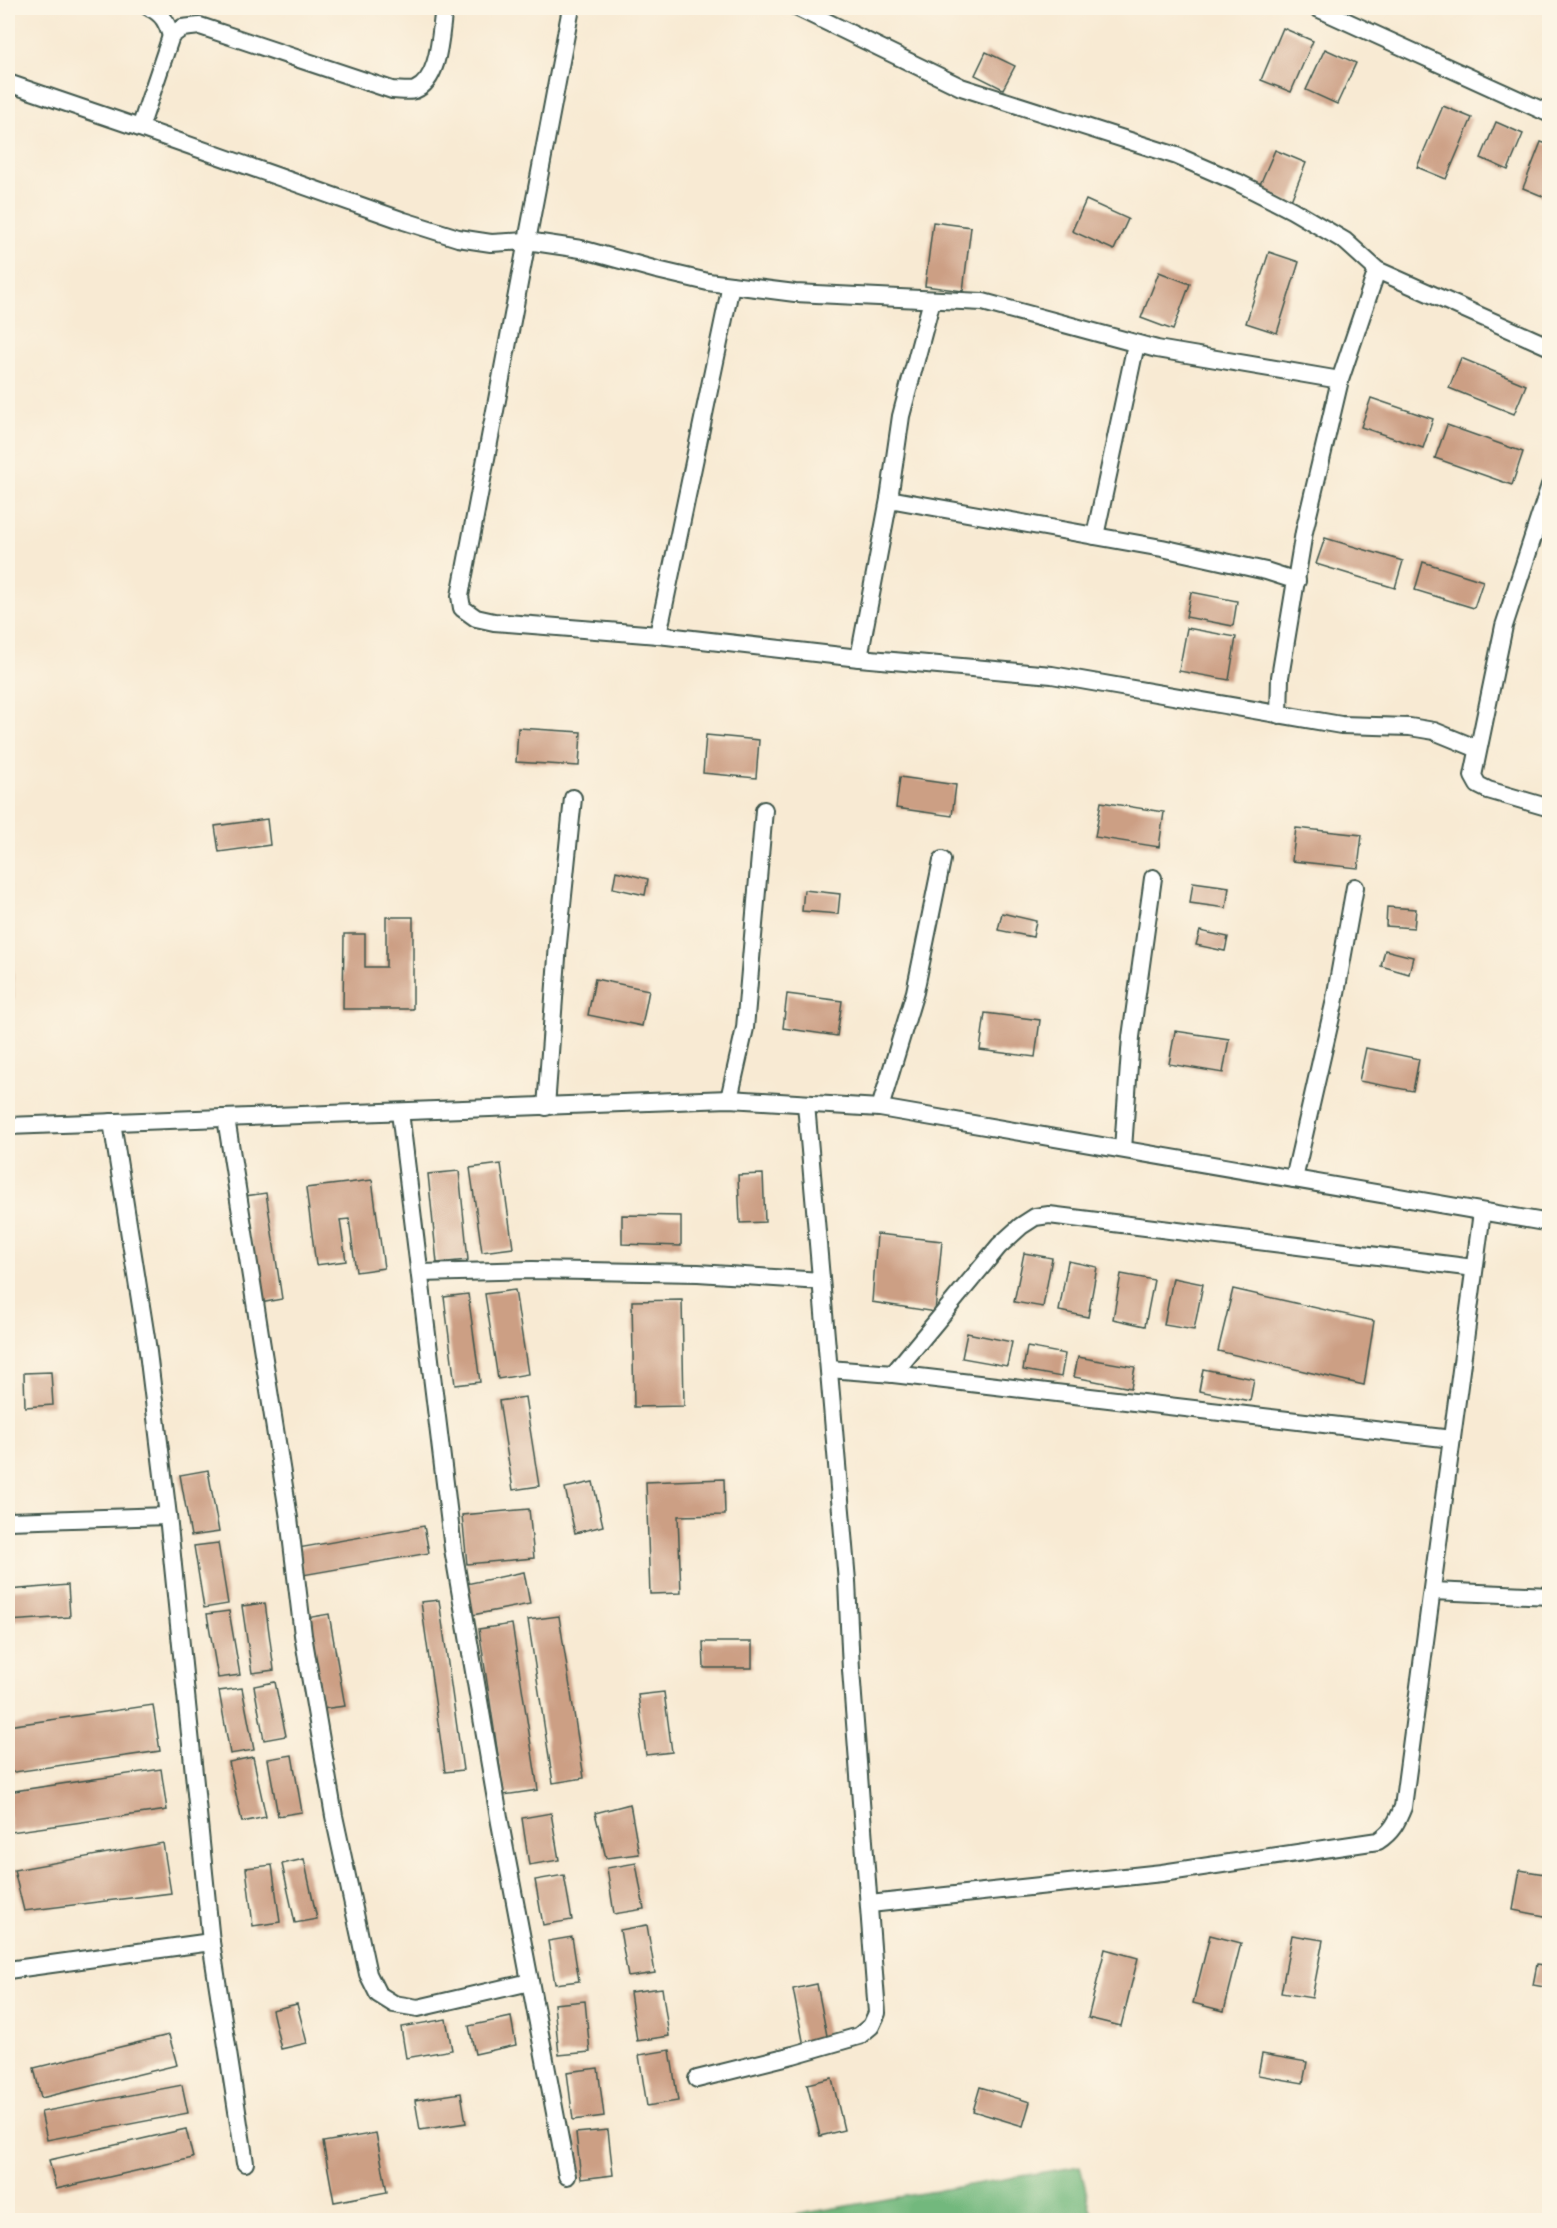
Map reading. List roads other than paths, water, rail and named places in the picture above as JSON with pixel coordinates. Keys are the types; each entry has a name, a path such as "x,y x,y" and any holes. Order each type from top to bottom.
{"street":[{"path":"150,8 157,11 166,21 171,36"},
{"path":"140,128 171,36 182,28 200,26 392,90 414,91 427,82 436,64 444,8"},
{"path":"571,8 460,596 462,608 476,618 494,622 658,635 859,658 1052,675 1341,725 1410,727 1434,731 1478,749"},
{"path":"798,8 961,87 1176,156 1237,182 1345,241 1377,270 1550,347"},
{"path":"1317,8 1550,114"},
{"path":"8,83 458,238 491,243 527,241 581,249 657,270 731,285 795,293 983,302 1156,349 1340,380"},
{"path":"1279,715 1280,677 1304,532 1340,380 1377,270"},
{"path":"658,635 731,285"},
{"path":"859,658 889,499 901,416 932,300"},
{"path":"1095,536 1136,344"},
{"path":"1550,485 1504,626 1473,776 1478,785 1488,790 1550,808"},
{"path":"889,499 1162,548 1266,571 1297,581"},
{"path":"546,1107 558,944 573,798"},
{"path":"729,1099 745,1028 765,810"},
{"path":"880,1108 915,992 942,860"},
{"path":"1123,1149 1131,1037 1153,878"},
{"path":"1294,1179 1334,1004 1355,887"},
{"path":"8,1126 729,1099 880,1108 1550,1223"},
{"path":"697,2079 859,2036 871,2026 877,2013 851,1670 847,1581 806,1104"},
{"path":"400,1112 453,1548 500,1823 567,2176"},
{"path":"226,1118 289,1518 303,1635 334,1816 368,1974 378,1994 394,2004 418,2008 530,1982"},
{"path":"112,1122 147,1344 168,1516 211,1942 245,2163"},
{"path":"870,1904 1162,1873 1378,1841 1389,1834 1403,1807 1482,1212"},
{"path":"893,1374 999,1246 1035,1216 1061,1216 1474,1268"},
{"path":"420,1273 532,1270 686,1272 821,1281"},
{"path":"829,1369 893,1374 1452,1439"},
{"path":"8,1521 168,1516"},
{"path":"1432,1591 1550,1596"},
{"path":"8,1970 211,1942"}]}
